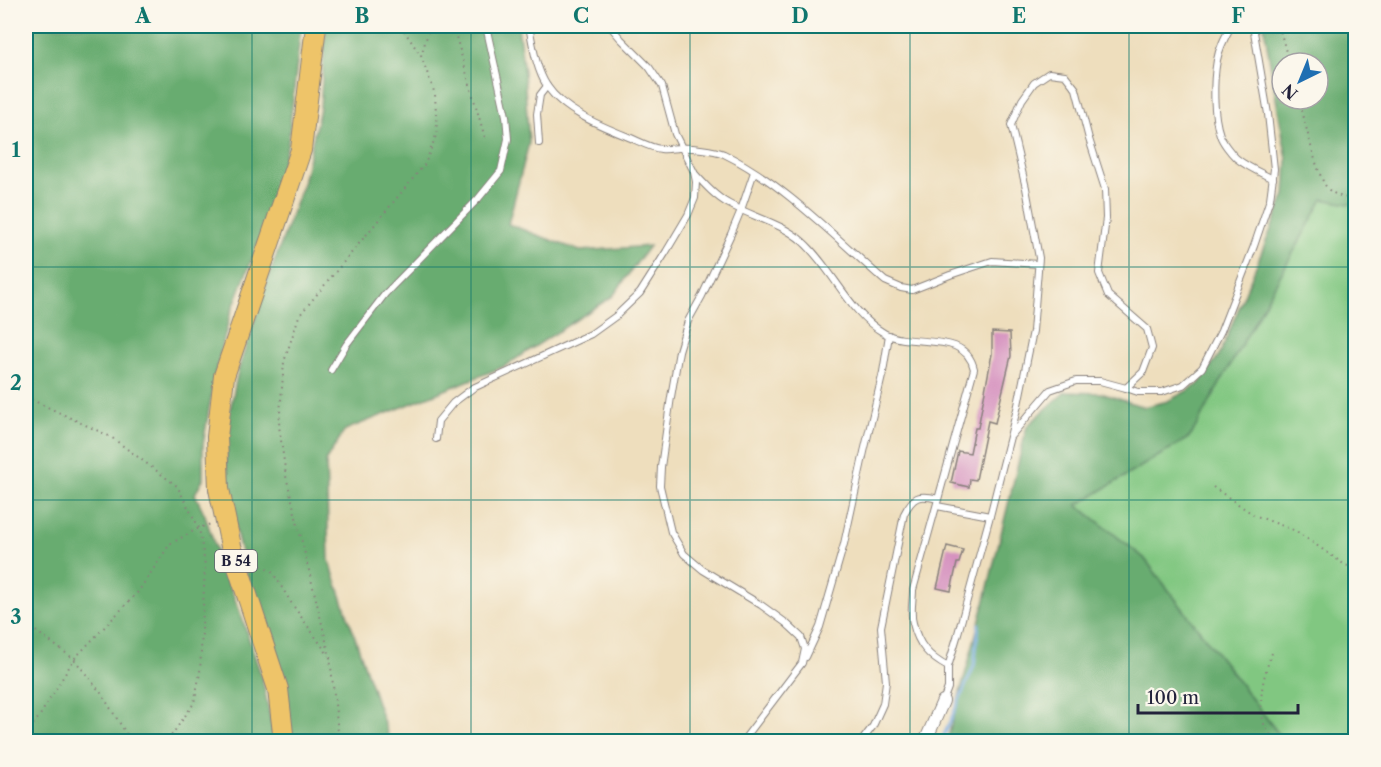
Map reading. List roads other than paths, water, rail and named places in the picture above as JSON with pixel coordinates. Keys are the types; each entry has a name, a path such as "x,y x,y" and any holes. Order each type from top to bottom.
{"main road":[{"name":"B 54","path":"284,741 278,689 231,546 219,489 217,437 224,376 301,150 316,26"}],"street":[{"path":"925,741 943,701"}],"lane":[{"path":"331,370 346,345 385,294 478,199 501,171 508,139 506,116 486,26"},
{"path":"529,26 536,61 547,86 561,102 578,114 641,143 662,149 681,147 722,153 754,172 805,210 885,281 912,290 992,261 1038,264"},
{"path":"436,439 438,422 453,403 473,388 591,334 616,316 640,293 688,215 695,198 696,182 690,162 681,147 671,121 662,86 649,67 610,26"},
{"path":"1231,26 1217,60 1214,84 1220,137 1235,158 1273,179"},
{"path":"1010,437 1050,390 1076,381 1100,381 1137,392 1162,392 1183,385 1202,368 1221,331 1254,246 1270,199 1275,169 1253,26"},
{"path":"943,701 948,688 948,667 1010,437 1033,331 1039,258 1011,125 1022,100 1034,83 1049,73 1065,75 1076,89 1105,189 1106,218 1099,273 1108,295 1147,329 1152,348 1143,372 1126,388"},
{"path":"539,143 537,114 540,95 547,86"},
{"path":"754,172 741,210 702,296 688,321 679,351 660,486 671,532 684,554 703,570 786,623 801,637 805,649 802,663"},
{"path":"694,174 726,202 786,230 801,240 853,305 882,332 896,338 956,345 966,351 971,358 974,369 913,590 912,622 923,647 934,659 948,667"},
{"path":"742,741 802,663 820,627 853,507 884,372 889,335"},
{"path":"861,741 873,726 883,704 886,682 881,627 904,514 910,502 925,496 937,503 990,516"}],"waterway":[{"path":"941,742 974,666 979,624"}]}
